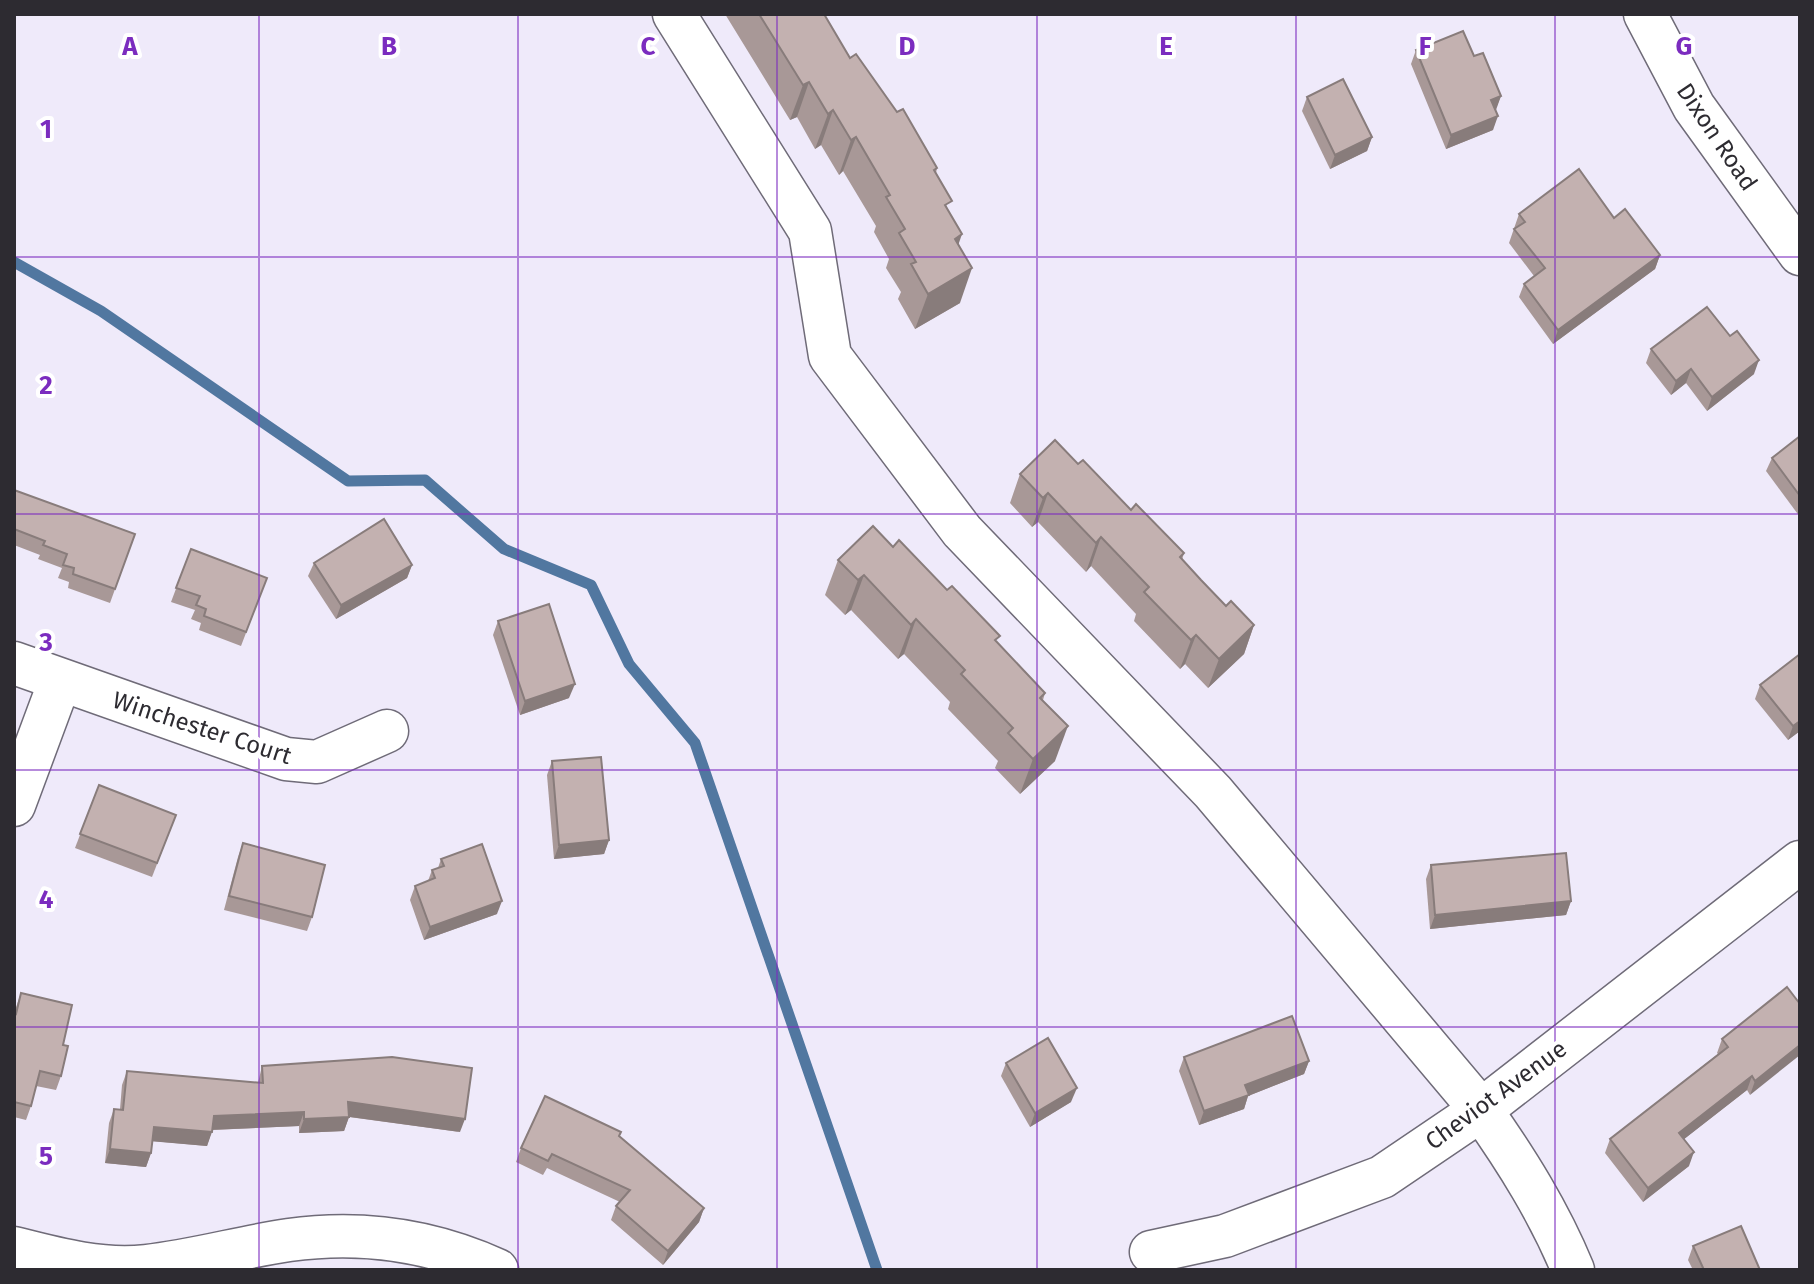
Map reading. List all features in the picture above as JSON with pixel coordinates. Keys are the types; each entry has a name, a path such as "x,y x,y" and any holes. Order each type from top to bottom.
{"street":[{"path":"674,14 810,231 830,356 962,531 1213,792 1481,1110 1514,1156 1555,1227 1573,1270"},
{"name":"Dixon Road","path":"1645,14 1694,107 1800,254"},
{"name":"Winchester Court","path":"14,663 286,759 317,762 387,731"},
{"path":"14,805 60,681"},
{"name":"Cheviot Avenue","path":"1151,1252 1225,1236 1382,1177 1481,1110 1800,862"},
{"path":"14,1248 101,1267 145,1266 289,1240 339,1235 392,1237 497,1270"}],"building":[{"path":"759,14 824,14 850,58 856,54 897,112 903,109 952,201 945,205 962,234 955,239 972,268 928,294 911,264 916,262 899,233 905,229 886,197 890,195 856,137 851,140 833,110 828,114 809,82 803,85"},
{"path":"1463,31 1474,56 1483,53 1501,96 1491,100 1498,116 1451,135 1416,50"},
{"path":"1343,79 1372,137 1335,155 1307,97"},
{"path":"1579,169 1614,218 1625,209 1660,255 1558,330 1524,284 1545,268 1514,229 1525,222 1519,214"},
{"path":"1707,307 1730,336 1737,331 1759,360 1712,397 1691,369 1676,381 1651,349"},
{"path":"1800,436 1800,496 1772,458"},
{"path":"1055,440 1078,464 1083,460 1131,510 1136,504 1184,553 1180,557 1226,606 1231,601 1254,625 1219,659 1196,635 1191,640 1144,592 1149,587 1101,537 1096,543 1048,493 1043,498 1020,474"},
{"path":"14,490 135,534 115,589 73,574 74,568 63,565 67,554 14,529"},
{"path":"384,519 412,565 341,605 314,563"},
{"path":"873,526 893,547 899,540 947,590 952,586 1000,636 995,640 1045,693 1040,698 1068,726 1033,759 1008,733 1013,728 961,674 965,670 916,619 911,625 864,575 858,580 838,560"},
{"path":"191,549 267,578 246,632 204,616 206,609 196,605 200,596 176,588"},
{"path":"549,604 575,684 525,701 498,621"},
{"path":"1800,654 1800,721 1793,726 1760,685"},
{"path":"601,757 609,840 559,845 552,761"},
{"path":"99,785 176,815 157,863 80,834"},
{"path":"243,843 325,865 312,917 229,896"},
{"path":"482,844 502,901 430,927 415,886 435,878 432,870 444,866 441,859"},
{"path":"1566,853 1571,901 1435,915 1431,865"},
{"path":"1787,987 1800,1004 1800,1045 1755,1081 1752,1076 1679,1133 1694,1152 1648,1188 1610,1139 1728,1047 1722,1039"},
{"path":"21,993 72,1005 63,1045 68,1046 61,1076 40,1071 31,1106 14,1102 14,1013"},
{"path":"1292,1016 1309,1061 1245,1085 1249,1095 1204,1111 1184,1057"},
{"path":"1048,1038 1077,1088 1035,1113 1006,1063"},
{"path":"392,1057 472,1068 465,1119 348,1102 349,1117 304,1119 304,1112 214,1116 212,1132 154,1127 151,1153 110,1149 114,1109 123,1110 127,1071 263,1083 262,1066"},
{"path":"545,1096 621,1132 619,1136 704,1208 668,1251 616,1206 630,1190 552,1154 548,1161 521,1148"},
{"path":"1741,1226 1760,1270 1704,1270 1693,1246"}],"waterway":[{"path":"14,262 101,311 348,481 425,480 504,549 591,585 629,664 695,743 877,1270"}]}
